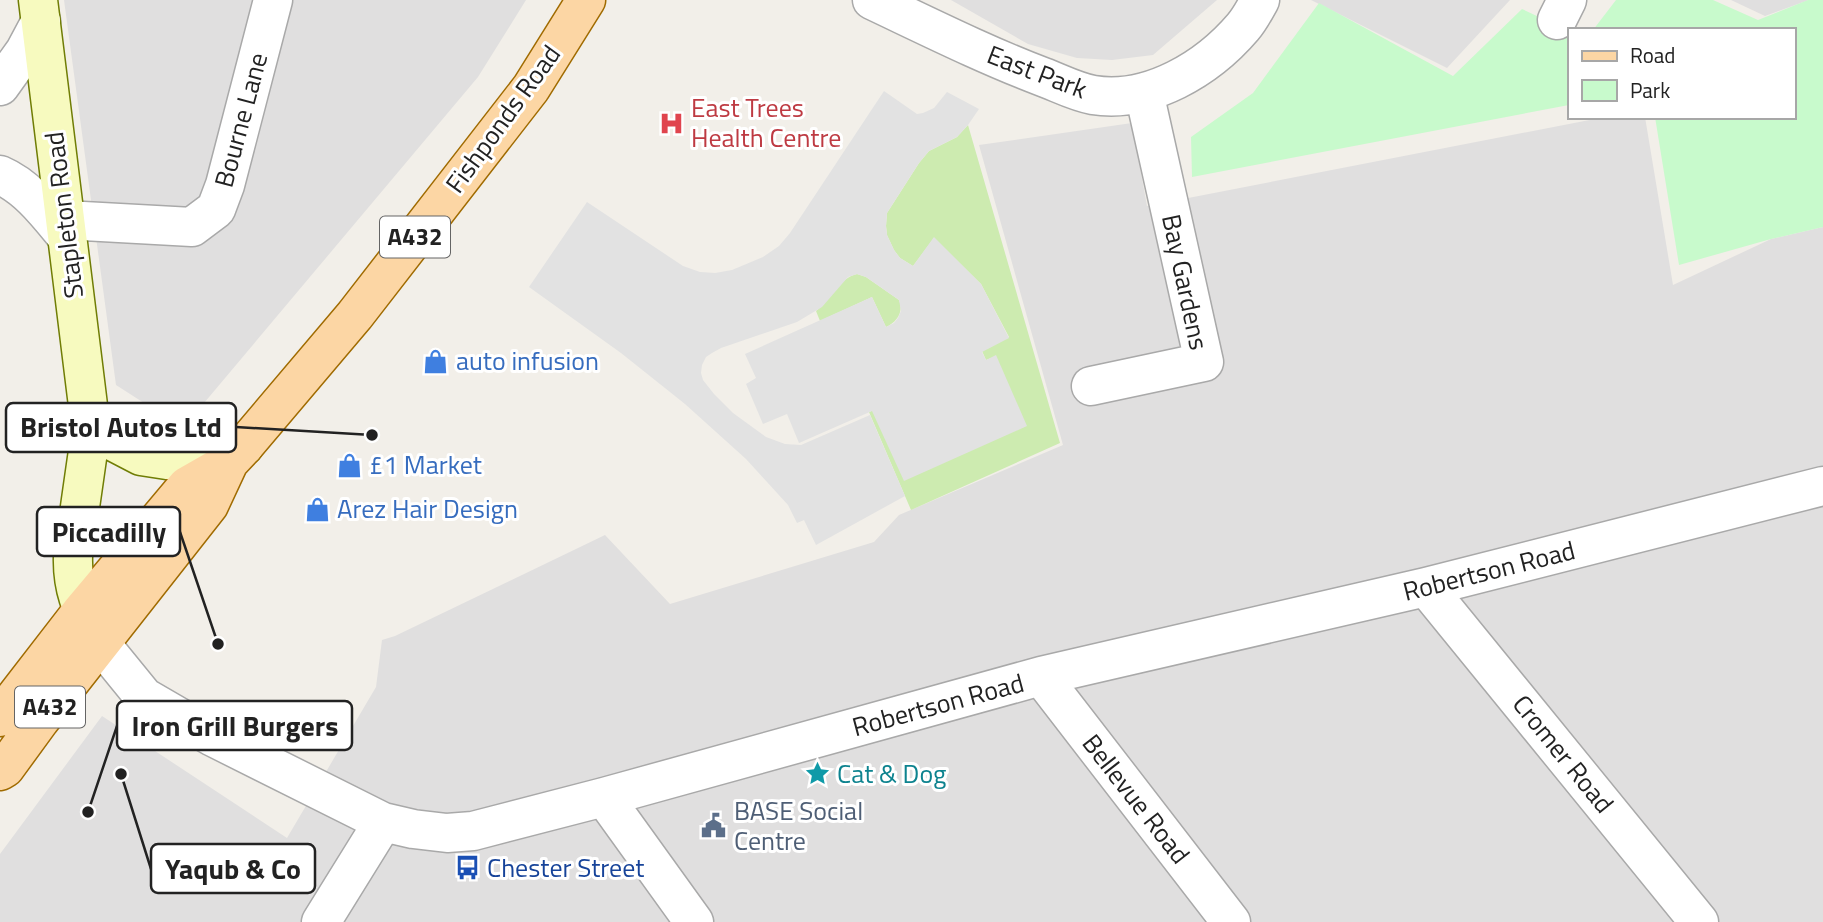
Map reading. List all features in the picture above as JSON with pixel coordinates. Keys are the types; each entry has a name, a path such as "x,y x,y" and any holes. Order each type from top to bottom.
{"main road":[{"name":"Fishponds Road","path":"91,627 137,598 209,505 237,454 355,315 531,88 586,0"},
{"name":"Stapleton Road","path":"40,10 91,430 72,556 72,573 91,627"},
{"path":"91,430 141,456 189,461 237,454"},
{"name":"Fishponds Road","path":"91,627 187,486 237,454"},
{"name":"A432","path":"0,717 91,627"},
{"name":"A432","path":"0,771 5,768 91,627"}],"street":[{"name":"Bourne Lane","path":"67,239 192,227 216,209 225,185 272,0"},
{"name":"East Park","path":"872,0 986,53 1093,95 1144,92 1202,66 1245,25 1260,0"},
{"path":"0,86 25,51 40,10"},
{"name":"Bay Gardens","path":"1091,386 1203,362 1144,92"},
{"path":"0,175 14,181 44,210 67,239"},
{"name":"Robertson Road","path":"91,627 144,698 213,737 383,822 436,832 472,831 1041,676 1426,587 1820,490"},
{"name":"Cromer Road","path":"1426,587 1699,922"},
{"name":"Bellevue Road","path":"1041,676 1231,922"},
{"path":"604,797 694,922"},
{"path":"321,922 383,822"}],"shaded area":[{"path":"64,0 526,0 478,77 183,428 116,385"},
{"path":"951,0 1217,0 1153,55 1112,60 1077,58 1028,44"},
{"path":"1311,0 1510,0 1447,68"},
{"path":"1731,0 1809,0 1765,16"},
{"path":"884,91 917,114 934,108 947,92 979,109 957,137 929,151 919,163 887,213 887,235 900,258 913,266 934,237 981,284 1009,338 982,352 986,360 996,355 1027,426 904,481 872,411 799,443 787,414 763,424 746,384 756,378 745,354 872,297 886,327 898,318 901,311 899,300 866,277 857,274 848,277 822,307 797,322 712,353 702,365 703,380 733,413 766,437 785,444 801,445 870,415 905,496 816,545 804,520 797,523 788,505 746,459 685,404 621,353 529,287 587,202 683,266 700,272 732,270 763,257 779,246 790,233"},
{"path":"1595,119 1645,119 1673,285 1771,239 1823,227 1823,922 0,922 0,854 102,716 287,838 376,687 382,640 605,535 670,604 874,542 899,515 1063,445 979,145 1132,123 1147,206"}],"green space":[{"path":"1616,0 1713,0 1758,20 1808,0 1823,0 1823,227 1679,265 1655,119 1795,119 1795,28 1595,28"},
{"path":"1319,3 1453,76 1522,9 1568,31 1568,105 1192,177 1191,137 1253,93"},
{"path":"968,125 1060,443 911,510 869,412 997,356 986,360 982,351 1009,337 981,284 934,238 913,266 900,258 887,235 887,213 919,163 929,151 957,137"},
{"path":"857,274 866,277 899,300 900,312 890,325 886,327 872,297 820,321 816,311 845,280"}],"place":[{"name":"East Trees Health Centre","path":"671,123"},
{"name":"auto infusion","path":"436,361"},
{"name":"Bristol Autos Ltd","path":"372,435"},
{"name":"£1 Market","path":"349,465"},
{"name":"Arez Hair Design","path":"317,509"},
{"name":"Piccadilly","path":"218,644"},
{"name":"Yaqub & Co","path":"121,774"},
{"name":"Cat & Dog","path":"817,774"},
{"name":"Iron Grill Burgers","path":"88,812"},
{"name":"BASE Social Centre","path":"714,826"},
{"name":"Chester Street","path":"467,868"}]}
